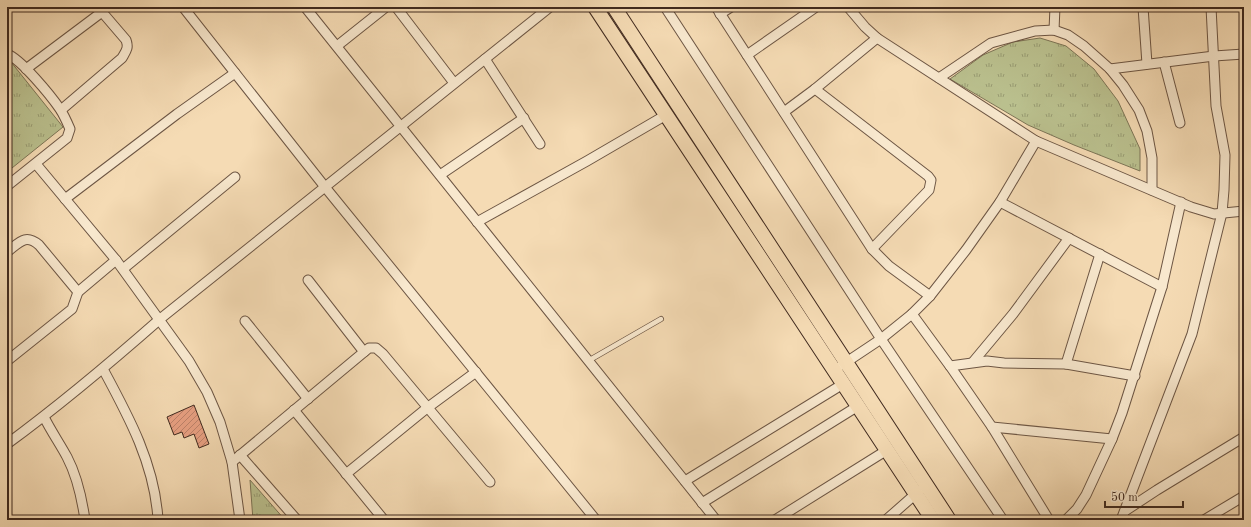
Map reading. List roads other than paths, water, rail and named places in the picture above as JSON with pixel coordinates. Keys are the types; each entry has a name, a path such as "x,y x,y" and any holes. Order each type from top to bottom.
{"main road":[{"path":"595,7 887,450 949,520"},
{"path":"614,7 846,362 921,489 933,520"}],"street":[{"path":"183,7 325,186 596,520"},
{"path":"305,7 716,520"},
{"path":"336,46 386,7"},
{"path":"396,7 454,83"},
{"path":"7,444 44,417 103,369 160,319 550,7"},
{"path":"665,7 881,339 1003,520"},
{"path":"731,7 718,11 872,249 889,266 930,296"},
{"path":"747,55 816,7"},
{"path":"848,7 865,27 877,38 1036,141 1181,202 1214,214 1244,211"},
{"path":"1054,30 1055,7"},
{"path":"1143,7 1147,64"},
{"path":"1121,520 1192,334 1222,213 1225,155 1216,106 1211,7"},
{"path":"26,69 100,10 126,40 128,45 127,50 122,58 61,110"},
{"path":"939,78 991,43 1035,30 1054,30 1068,35 1084,46 1110,69 1124,85 1139,110 1147,131 1152,158 1152,190"},
{"path":"784,112 815,89 877,38"},
{"path":"7,54 14,57 26,69 61,110 70,129 66,138 36,164 7,186"},
{"path":"1110,69 1214,56 1244,54"},
{"path":"485,59 540,144"},
{"path":"1164,62 1180,123"},
{"path":"65,199 183,110 235,73"},
{"path":"815,89 928,176 931,180 929,190 872,249"},
{"path":"477,222 666,115"},
{"path":"440,175 524,118"},
{"path":"835,371 881,339 912,314 930,296 966,250 1000,202 1036,141"},
{"path":"36,164 123,269 189,361 207,392 220,422 232,462 240,520"},
{"path":"123,269 235,177"},
{"path":"1000,202 1162,286"},
{"path":"1066,520 1077,509 1086,495 1112,439 1134,376 1162,286 1181,202"},
{"path":"973,362 1013,314 1069,238"},
{"path":"7,252 22,240 34,240 78,292"},
{"path":"1066,364 1100,254"},
{"path":"7,361 72,309 78,292 116,260"},
{"path":"308,280 364,352"},
{"path":"912,314 992,427 1050,520"},
{"path":"245,321 308,399"},
{"path":"232,462 369,348 376,348 490,482"},
{"path":"950,366 987,361 1004,363 1066,364 1134,376"},
{"path":"103,369 130,419 143,452 152,479 158,520"},
{"path":"346,474 427,408 476,372"},
{"path":"685,481 844,384"},
{"path":"702,503 858,406"},
{"path":"294,410 384,520"},
{"path":"44,417 68,458 76,479 85,520"},
{"path":"992,427 1112,439"},
{"path":"1125,511 1244,437"},
{"path":"775,520 887,450"},
{"path":"240,455 296,520"},
{"path":"886,520 921,489"},
{"path":"1204,520 1244,496"}],"lane":[{"path":"588,361 661,319"}]}
